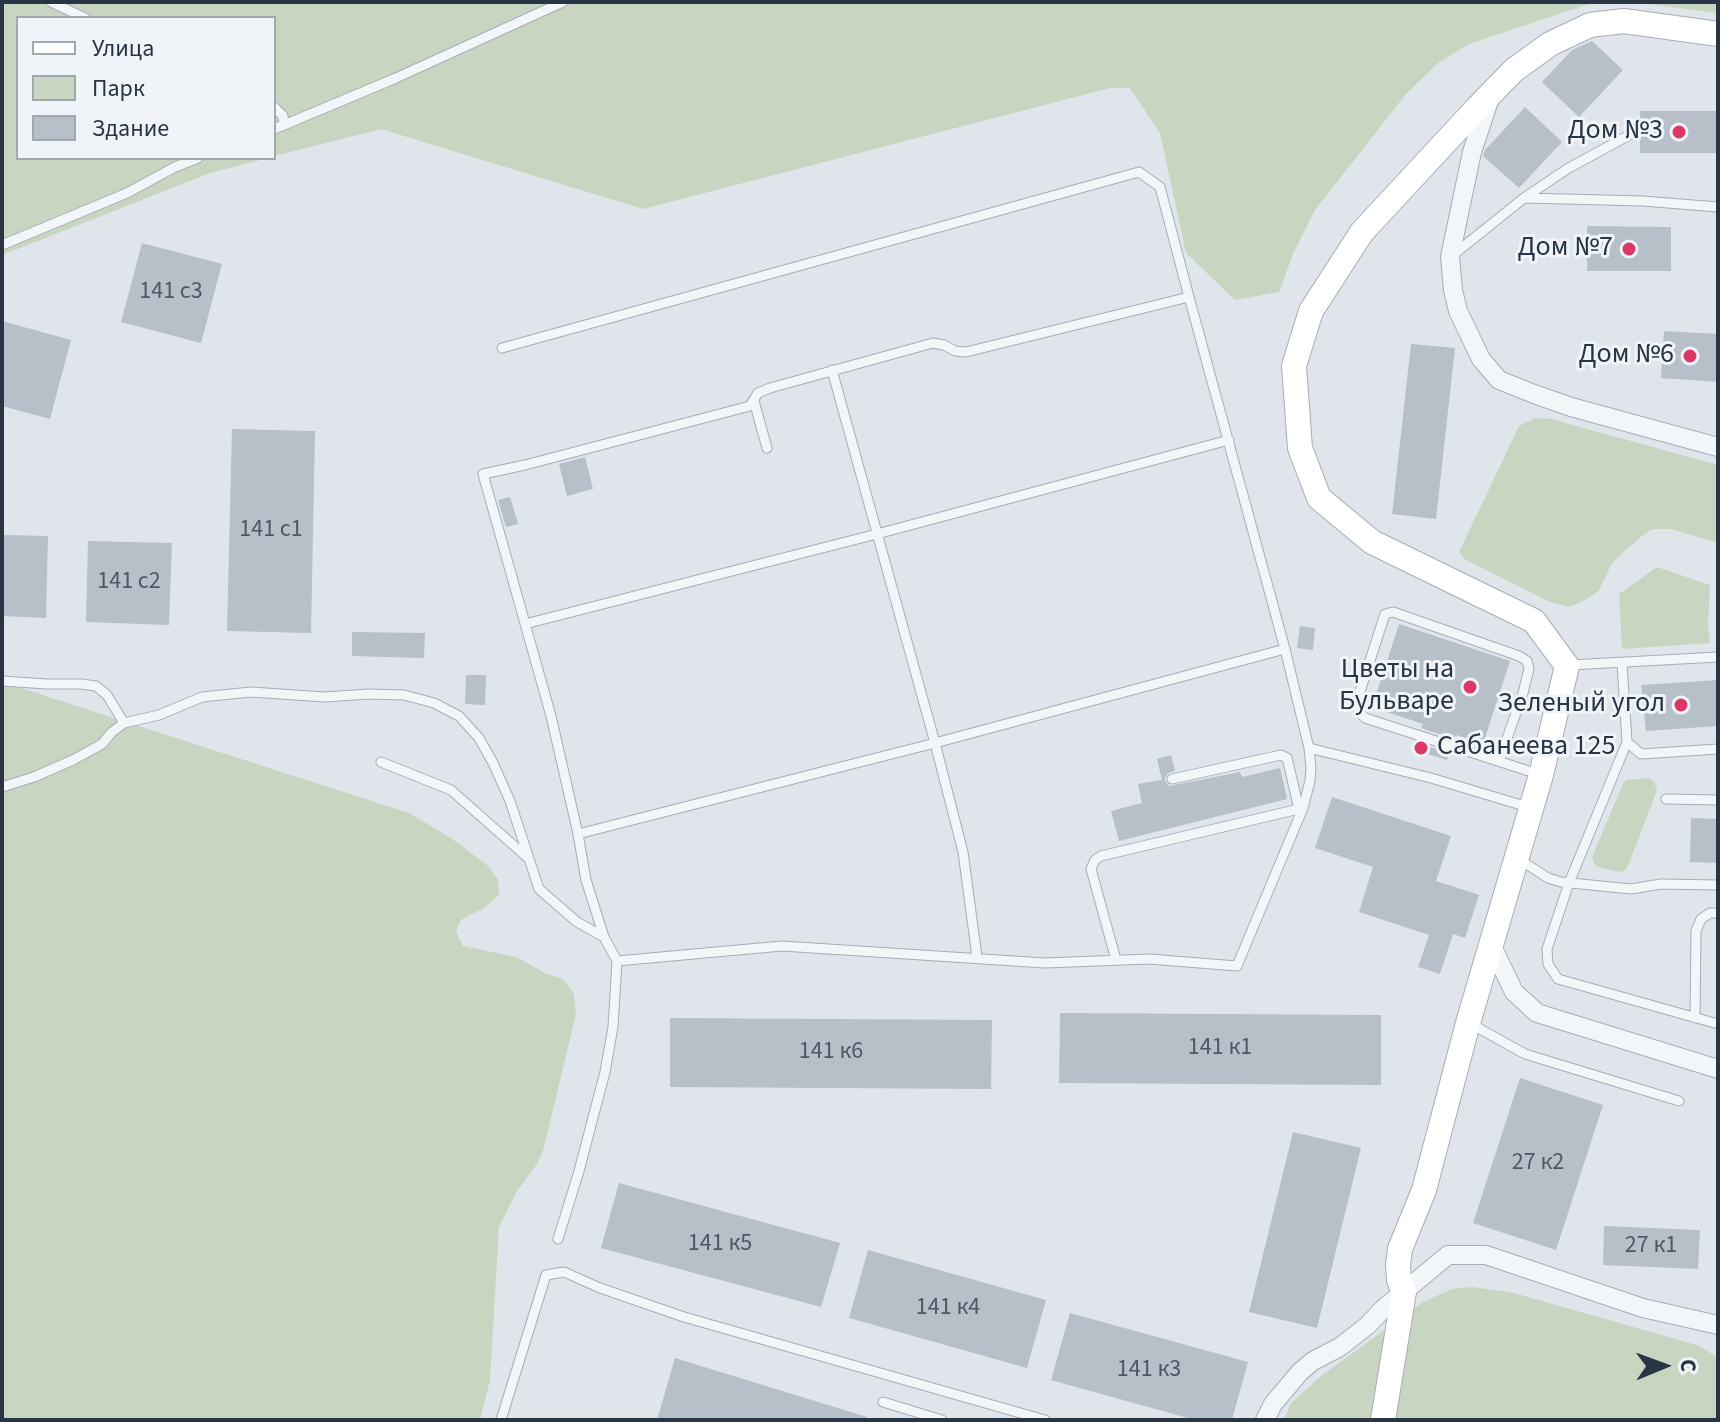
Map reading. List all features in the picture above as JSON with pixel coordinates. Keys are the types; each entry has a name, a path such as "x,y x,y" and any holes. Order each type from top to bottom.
{"main road":[{"path":"1383,1420 1404,1292 1399,1280 1400,1249 1424,1190 1468,1023 1532,808 1567,666 1534,621 1372,542 1319,498 1300,448 1294,366 1311,311 1362,232 1514,70 1550,44 1590,25 1624,21 1718,34"}],"street":[{"path":"1491,94 1472,152 1450,257 1458,311 1481,359 1499,380 1571,407 1718,447"},
{"path":"1491,944 1514,992 1537,1013 1718,1069"},
{"path":"1265,1420 1273,1404 1300,1372 1349,1340 1448,1255 1486,1255 1643,1308 1718,1325"}],"lane":[{"path":"51,2 81,16"},
{"path":"276,128 563,2"},
{"path":"276,109 283,116 284,125"},
{"path":"1450,257 1524,198 1567,169 1633,133"},
{"path":"2,245 127,193 193,160"},
{"path":"502,348 1139,172 1160,187 1309,748 1310,781 1301,809 1237,966 1149,959 1061,963 782,946 617,961"},
{"path":"1524,198 1643,201 1718,207"},
{"path":"558,1239 605,1072 613,1027 617,961 604,937 586,880 551,716 483,474 750,406 758,393 770,388 933,343 966,352 1189,297"},
{"path":"832,370 963,852 977,957"},
{"path":"754,401 767,448"},
{"path":"525,624 1229,440"},
{"path":"1499,761 1523,693 1529,669 1527,661 1393,612 1385,614 1357,701 1358,710 1365,718 1541,775"},
{"path":"578,834 1285,649"},
{"path":"1567,666 1718,657"},
{"path":"1622,664 1627,742 1569,883 1547,949 1548,964 1558,979 1718,1024"},
{"path":"2,681 96,686 107,695 124,723"},
{"path":"2,787 73,760 102,744 124,723 159,715 202,697 251,692 325,697 404,695 434,703 459,716 479,738 510,801 539,889 577,922 604,937"},
{"path":"1627,742 1641,754 1718,749"},
{"path":"1309,748 1431,778 1532,808"},
{"path":"1172,779 1281,755 1287,758 1301,809"},
{"path":"381,762 451,790 530,861"},
{"path":"1666,799 1718,800"},
{"path":"1116,960 1091,869 1095,860 1101,856 1301,809"},
{"path":"1517,858 1548,878 1569,883 1631,889 1661,884 1718,885"},
{"path":"1695,1018 1696,931 1701,919 1710,913 1718,913"},
{"path":"1468,1023 1525,1054 1679,1101"},
{"path":"501,1420 546,1275 564,1272 684,1317 1045,1420"},
{"path":"883,1402 942,1420"}],"green space":[{"path":"2,2 1604,2 1586,5 1469,44 1438,63 1406,94 1315,210 1293,254 1279,292 1235,300 1186,253 1160,133 1130,88 1110,88 643,209 381,129 276,155 276,16 16,16 16,160 260,160 210,173 2,255"},
{"path":"1633,2 1718,2 1718,13"},
{"path":"1535,418 1551,419 1718,465 1718,543 1671,529 1653,529 1617,558 1599,590 1570,607 1550,602 1464,559 1459,552 1519,426"},
{"path":"1657,567 1710,585 1710,643 1622,649 1619,594"},
{"path":"2,682 409,813 451,838 487,865 498,879 499,895 484,908 461,920 456,931 463,946 516,957 563,979 574,994 576,1014 543,1151 517,1191 499,1227 490,1380 480,1420 2,1420"},
{"path":"1649,778 1657,790 1628,866 1618,872 1598,867 1592,857 1623,784 1627,780"},
{"path":"1472,1287 1514,1293 1700,1346 1718,1358 1718,1420 1284,1420 1291,1403 1321,1376 1423,1302 1452,1289"}],"building":[{"path":"1592,41 1623,70 1579,117 1542,82 1572,50"},
{"path":"1525,107 1562,142 1519,188 1483,156"},
{"name":"Дом №3","path":"1640,111 1718,111 1718,153 1640,153"},
{"name":"Дом №7","path":"1587,226 1671,227 1671,271 1587,271"},
{"path":"142,243 222,264 201,343 121,322"},
{"path":"2,321 71,340 50,419 2,406"},
{"name":"Дом №6","path":"1664,331 1718,334 1718,382 1661,378"},
{"path":"1411,344 1455,348 1436,519 1392,514"},
{"path":"232,429 315,431 311,633 227,631"},
{"path":"585,457 593,489 567,496 559,464"},
{"path":"510,497 518,524 506,527 498,500"},
{"path":"2,535 48,536 46,618 2,616"},
{"path":"88,541 172,543 169,625 86,622"},
{"path":"1399,624 1510,661 1483,744 1456,735 1454,739 1421,728 1423,724 1372,707"},
{"path":"1300,626 1315,628 1313,650 1297,648"},
{"path":"352,632 425,633 424,658 352,656"},
{"path":"466,675 486,675 485,705 465,704"},
{"name":"Зеленый угол","path":"1718,680 1718,726 1646,731 1641,685"},
{"path":"1417,743 1450,753 1447,760 1414,750"},
{"path":"1171,755 1175,771 1165,778 1169,786 1240,772 1242,777 1280,768 1287,799 1119,841 1111,811 1142,803 1138,784 1162,780 1157,759"},
{"path":"1332,797 1451,836 1436,881 1479,895 1465,938 1453,934 1440,974 1418,967 1429,935 1359,912 1373,867 1315,848"},
{"path":"1691,818 1718,819 1718,863 1690,862"},
{"path":"1060,1013 1381,1015 1381,1085 1059,1083"},
{"path":"670,1018 992,1020 991,1089 670,1087"},
{"path":"1520,1078 1603,1105 1556,1250 1473,1223"},
{"path":"1293,1132 1361,1148 1317,1328 1249,1312"},
{"path":"619,1183 840,1243 821,1307 601,1248"},
{"path":"1604,1226 1700,1230 1698,1269 1603,1265"},
{"path":"868,1250 1046,1300 1027,1368 849,1318"},
{"path":"1070,1313 1248,1362 1232,1420 1195,1420 1051,1380"},
{"path":"675,1358 867,1417 867,1420 657,1420"}],"place":[{"name":"Дом №3","path":"1679,132"},
{"name":"Дом №7","path":"1629,249"},
{"name":"Дом №6","path":"1690,356"},
{"name":"Цветы на Бульваре","path":"1470,687"},
{"name":"Зеленый угол","path":"1681,705"},
{"name":"Сабанеева 125","path":"1421,748"}]}
